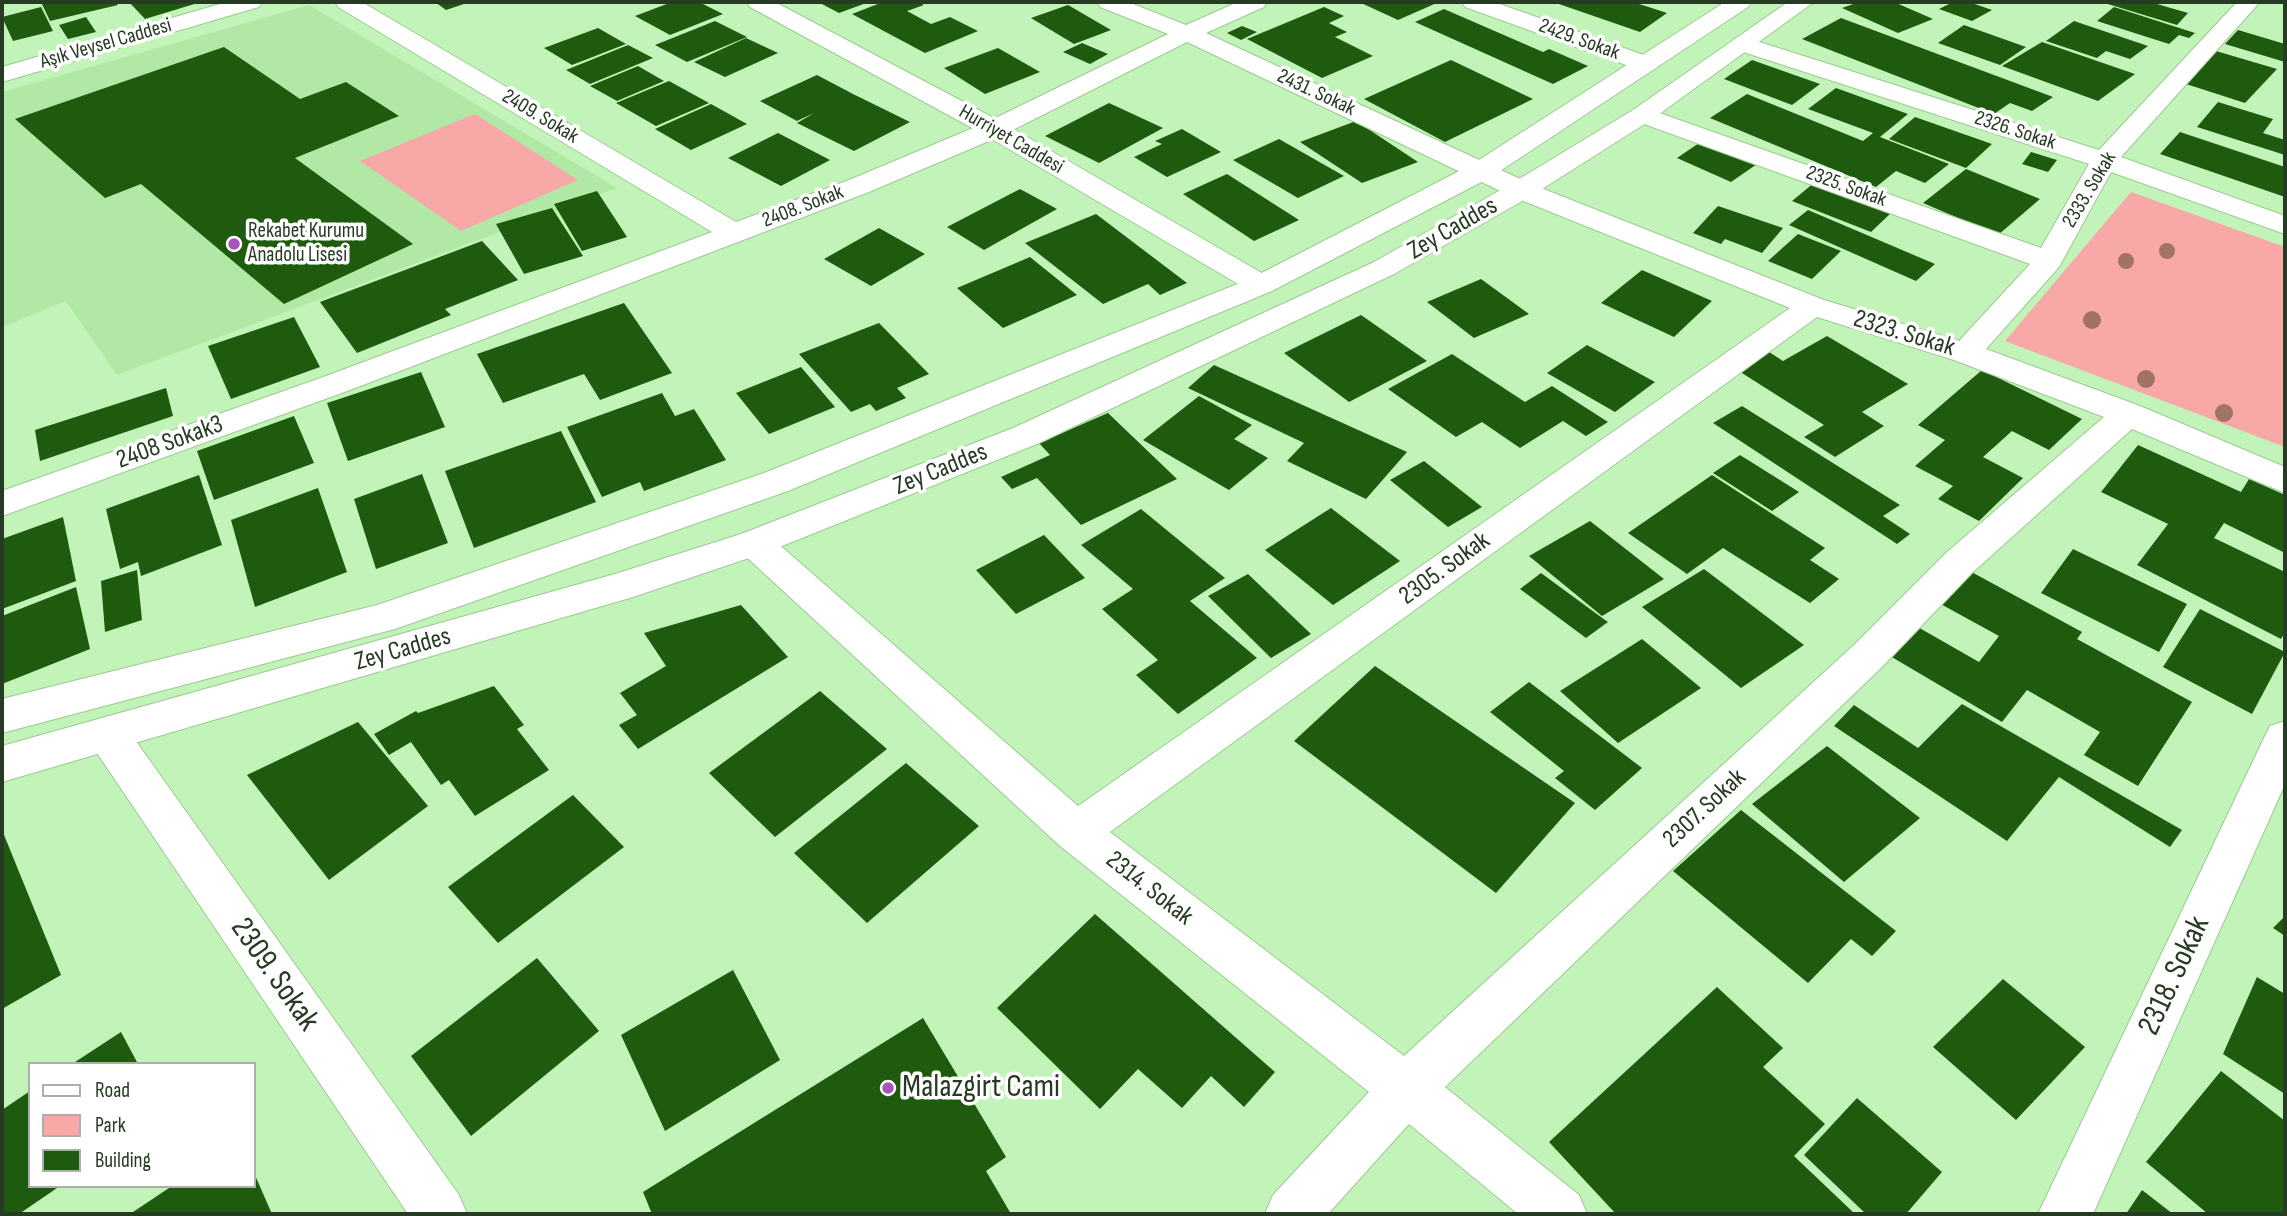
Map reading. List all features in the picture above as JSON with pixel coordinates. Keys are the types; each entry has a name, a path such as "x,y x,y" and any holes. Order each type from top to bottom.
{"street":[{"name":"Aşık Veysel Caddesi","path":"2,75 251,2"},
{"name":"2409. Sokak","path":"346,2 734,233"},
{"name":"Hurriyet Caddesi","path":"758,2 994,129 1261,285"},
{"name":"2431. Sokak","path":"1108,2 1187,33 1521,190"},
{"name":"2408. Sokak","path":"338,383 859,186 994,129 1187,33 1256,2"},
{"name":"2429. Sokak","path":"1473,2 1646,64"},
{"name":"Zey Caddes","path":"2,716 381,619 776,482 1261,285 1481,171 1740,2"},
{"name":"Zey Caddes","path":"2,764 620,587 754,543 1026,436 1384,268 1521,190 1642,115 1803,2"},
{"name":"2333. Sokak","path":"1965,353 2049,261 2104,160 2249,2"},
{"name":"2326. Sokak","path":"1742,44 2104,160 2285,226"},
{"name":"2325. Sokak","path":"1642,115 2049,261"},
{"name":"2323. Sokak","path":"1521,190 1813,306 1965,353 2128,414 2285,481"},
{"name":"2305. Sokak","path":"1076,832 1813,306"},
{"name":"2408 Sokak3","path":"2,504 338,383"},
{"name":"2307. Sokak","path":"1292,1214 1406,1089 1868,656 1959,563 2128,414"},
{"name":"2314. Sokak","path":"754,543 1076,832 1406,1089 1560,1214"},
{"name":"2309. Sokak","path":"108,735 440,1214"},
{"name":"2318. Sokak","path":"2065,1214 2285,738"}],"shaded area":[{"name":"Rekabet Kurumu Anadolu Lisesi","path":"309,5 617,188 117,375 66,301 2,327 2,92"}],"green space":[{"path":"475,114 578,180 461,231 360,161"},
{"path":"2131,192 2285,247 2285,447 2005,341"}],"building":[{"path":"41,2 116,2 118,5 50,21"},
{"path":"129,2 201,2 145,19"},
{"path":"435,2 470,2 446,10"},
{"path":"672,2 699,2 723,14 670,35 635,16"},
{"path":"818,2 869,2 839,13"},
{"path":"883,2 918,2 924,5 907,11 931,24 950,17 978,31 925,53 852,14"},
{"path":"1359,2 1439,2 1398,20"},
{"path":"1553,2 1633,2 1667,13 1640,32"},
{"path":"1859,2 1894,2 1933,19 1898,33 1842,8"},
{"path":"1953,2 1969,2 1992,10 1972,21 1939,9"},
{"path":"2101,2 2150,2 2188,13 2177,25"},
{"path":"1068,5 1111,30 1074,44 1031,18"},
{"path":"41,7 53,31 13,41 2,17"},
{"path":"1324,7 1344,16 1329,23 1347,32 1335,37 1373,56 1322,78 1247,39"},
{"path":"2114,7 2195,33 2189,38 2179,35 2169,44 2097,21"},
{"path":"1444,9 1543,52 1549,49 1588,66 1553,84 1415,22"},
{"path":"86,17 96,32 68,39 59,25"},
{"path":"1841,18 2053,97 2032,111 2010,103 1994,114 1802,39"},
{"path":"715,21 747,37 687,62 655,45"},
{"path":"2074,21 2148,46 2130,59 2106,51 2097,58 2046,41"},
{"path":"1964,25 2026,47 2000,65 1938,43"},
{"path":"1242,26 1257,32 1241,40 1227,33"},
{"path":"598,28 626,44 572,65 544,48"},
{"path":"2238,30 2285,44 2285,62 2225,44"},
{"path":"746,38 778,53 725,77 694,62"},
{"path":"2042,42 2135,74 2098,101 2002,66"},
{"path":"1082,43 1108,54 1090,64 1063,52"},
{"path":"628,45 653,58 590,84 566,70"},
{"path":"224,47 300,99 346,82 399,116 295,158 413,244 284,304 141,184 105,198 15,119"},
{"path":"998,48 1040,72 985,94 944,68"},
{"path":"2216,51 2277,69 2245,103 2183,83"},
{"path":"1451,60 1533,99 1445,142 1364,99"},
{"path":"1752,60 1820,84 1792,105 1724,79"},
{"path":"638,66 664,81 617,101 590,86"},
{"path":"817,75 910,122 854,151 797,123 814,113 797,121 760,101"},
{"path":"669,81 709,103 656,126 616,103"},
{"path":"1836,88 1908,114 1880,137 1949,164 1925,183 1896,171 1876,187 1710,118 1747,94 1863,141 1873,133 1808,109"},
{"path":"2218,102 2273,119 2263,133 2285,140 2285,155 2197,127"},
{"path":"1109,103 1163,128 1099,163 1045,136"},
{"path":"711,104 747,124 691,150 655,129"},
{"path":"1915,117 1992,144 1966,168 1889,139"},
{"path":"1356,121 1418,162 1362,183 1300,142"},
{"path":"1182,129 1221,152 1167,177 1134,157 1162,144 1155,141"},
{"path":"2180,132 2285,167 2285,197 2160,154"},
{"path":"778,133 830,160 781,186 728,158"},
{"path":"1279,139 1344,176 1298,198 1233,160"},
{"path":"1705,139 1760,162 1731,182 1677,158"},
{"path":"2031,152 2057,160 2048,172 2022,164"},
{"path":"1966,169 2040,199 1998,235 1923,203"},
{"path":"1227,174 1299,220 1254,241 1183,194"},
{"path":"1815,182 1892,212 1871,232 1792,201"},
{"path":"1020,189 1057,209 984,250 947,227"},
{"path":"597,191 627,237 582,251 554,204"},
{"path":"1718,206 1783,228 1762,253 1725,239 1721,244 1693,233"},
{"path":"552,208 583,256 524,274 496,224"},
{"path":"1808,210 1935,264 1916,281 1789,225"},
{"path":"1096,214 1187,283 1160,295 1148,284 1103,304 1025,243"},
{"path":"879,228 925,254 871,286 824,259"},
{"path":"1798,234 1841,251 1812,279 1768,261"},
{"path":"482,241 518,280 445,309 451,315 357,353 320,302"},
{"path":"1030,257 1077,295 1003,328 957,288"},
{"path":"1642,270 1712,301 1674,337 1601,303"},
{"path":"1481,279 1529,314 1474,338 1427,302"},
{"path":"624,303 672,373 600,400 584,374 503,403 477,354"},
{"path":"1361,315 1427,361 1349,402 1284,353"},
{"path":"294,317 320,367 231,399 208,346"},
{"path":"879,323 929,374 897,388 906,398 876,411 870,404 851,412 799,354"},
{"path":"1827,336 1908,384 1862,412 1884,426 1835,457 1804,437 1824,425 1734,368 1766,350 1783,361"},
{"path":"1587,345 1655,382 1615,412 1547,373"},
{"path":"1452,354 1525,402 1552,386 1608,422 1586,436 1563,421 1520,448 1482,422 1456,437 1388,389"},
{"path":"1214,365 1407,452 1366,499 1287,461 1304,443 1188,388"},
{"path":"801,367 835,407 769,434 736,393"},
{"path":"1982,370 2082,419 2049,450 2012,431 1983,457 2023,478 1979,521 1938,499 1953,486 1915,466 1945,440 1918,425"},
{"path":"421,372 445,427 348,461 327,403"},
{"path":"166,388 173,416 40,461 35,430"},
{"path":"662,393 675,416 694,409 726,460 644,491 640,482 602,497 567,427"},
{"path":"1199,396 1252,425 1234,439 1268,458 1229,490 1143,440"},
{"path":"1742,406 1900,505 1883,516 1910,534 1897,544 1713,423"},
{"path":"1108,413 1177,479 1081,525 1037,478 1012,489 1001,477 1050,455 1039,443"},
{"path":"294,416 314,463 214,500 197,451"},
{"path":"561,431 596,502 474,548 445,471"},
{"path":"2138,445 2241,492 2249,479 2285,495 2285,553 2224,523 2214,538 2285,572 2285,632 2281,639 2137,565 2168,524 2101,492"},
{"path":"1740,455 1799,492 1772,511 1713,473"},
{"path":"1424,461 1482,507 1448,527 1390,480"},
{"path":"422,474 448,543 376,569 354,499"},
{"path":"199,475 222,545 141,576 138,562 120,569 106,509"},
{"path":"1712,475 1825,548 1810,560 1839,579 1810,603 1723,548 1687,574 1628,533"},
{"path":"318,488 347,572 255,607 231,520"},
{"path":"1331,508 1400,561 1333,605 1265,550"},
{"path":"1141,509 1225,578 1190,601 1257,658 1178,714 1136,675 1158,660 1102,609 1133,589 1081,545"},
{"path":"63,517 76,581 2,609 2,539"},
{"path":"1590,521 1664,579 1602,616 1529,556"},
{"path":"1044,535 1085,578 1016,614 976,570"},
{"path":"2073,549 2187,604 2159,652 2041,593"},
{"path":"1704,569 1804,645 1741,688 1642,607"},
{"path":"1966,569 2082,632 2077,639 2192,702 2138,786 2084,755 2100,732 2027,690 2002,722 1890,656 1916,626 1979,662 1999,636 1937,602"},
{"path":"137,570 142,620 105,632 101,581"},
{"path":"1541,573 1608,622 1586,638 1520,589"},
{"path":"1248,574 1311,634 1271,658 1208,596"},
{"path":"76,587 90,649 2,684 2,616"},
{"path":"741,605 788,657 638,749 619,725 637,715 620,693 666,666 644,633"},
{"path":"2200,609 2285,652 2252,714 2163,667"},
{"path":"1642,639 1701,688 1618,743 1560,691"},
{"path":"1375,666 1575,803 1496,893 1294,741"},
{"path":"1529,682 1642,768 1595,810 1555,778 1564,771 1490,712"},
{"path":"494,686 524,725 517,729 549,770 475,816 449,780 441,785 411,742 389,755 374,734 416,711 418,713"},
{"path":"820,691 887,749 775,837 709,773"},
{"path":"1962,704 2182,830 2170,847 2059,777 2007,841 1834,726 1854,705 1918,748"},
{"path":"358,722 428,806 329,880 247,775"},
{"path":"1827,746 1920,818 1844,882 1752,804"},
{"path":"906,763 979,826 867,923 794,853"},
{"path":"573,795 624,847 498,943 448,887"},
{"path":"1741,810 1896,931 1872,956 1851,939 1808,983 1673,871"},
{"path":"2,830 61,975 2,1009"},
{"path":"1095,914 1275,1072 1244,1107 1211,1076 1182,1108 1138,1069 1100,1109 997,1008"},
{"path":"2285,916 2285,936 2273,928"},
{"path":"537,958 599,1031 471,1136 411,1056"},
{"path":"733,970 780,1060 665,1131 621,1035"},
{"path":"2257,977 2285,994 2285,1094 2223,1054"},
{"path":"2003,979 2085,1047 2016,1120 1933,1047"},
{"path":"1717,987 1783,1048 1763,1067 1825,1124 1794,1156 1855,1214 1616,1214 1549,1142"},
{"name":"Malazgirt Cami","path":"923,1018 1006,1157 986,1171 1011,1214 652,1214 643,1192"},
{"path":"121,1032 137,1062 75,1062"},
{"path":"2221,1071 2285,1121 2285,1214 2208,1214 2146,1162"},
{"path":"28,1092 28,1188 57,1188 19,1214 2,1214 2,1110"},
{"path":"1857,1098 1942,1172 1906,1214 1866,1214 1804,1155"},
{"path":"256,1178 272,1214 130,1214 169,1188 256,1188"},
{"path":"2142,1190 2173,1214 2126,1214"}],"place":[{"name":"Rekabet Kurumu Anadolu Lisesi","path":"234,244"},
{"name":"Malazgirt Cami","path":"888,1088"}]}
